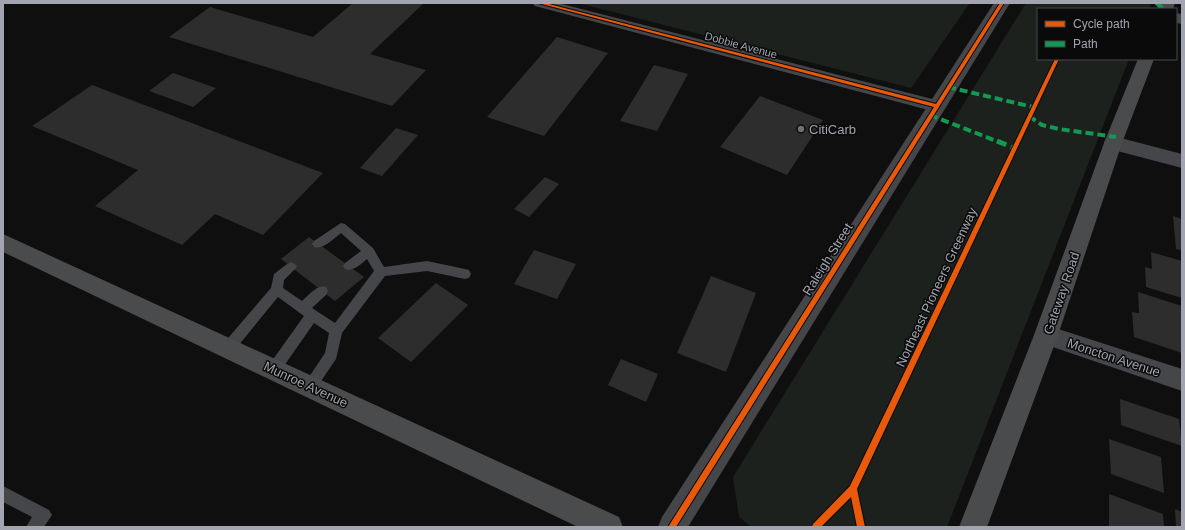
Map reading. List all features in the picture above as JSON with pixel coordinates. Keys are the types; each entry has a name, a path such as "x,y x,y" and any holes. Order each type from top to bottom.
{"main road":[{"name":"Gateway Road","path":"973,527 1046,335 1114,143 1146,60"},
{"name":"Munroe Avenue","path":"3,242 609,527"}],"street":[{"name":"Dobbie Avenue","path":"540,3 936,106"},
{"name":"Raleigh Street","path":"672,527 1002,3"},
{"path":"1114,143 1182,161"},
{"name":"Moncton Avenue","path":"1046,335 1182,380"}],"lane":[{"path":"318,244 341,227 368,251 381,272"},
{"path":"349,266 368,251"},
{"path":"310,386 330,355 336,331 381,272 427,266 465,274"},
{"path":"228,348 277,290 278,278 291,267"},
{"path":"277,290 336,331"},
{"path":"274,369 322,291"},
{"path":"3,494 44,515 34,527"}],"shaded area":[{"path":"578,3 970,3 911,88"},
{"path":"1026,3 1151,3 1149,8 1037,8 1037,60 1129,60 947,527 751,527 739,517 733,477"}],"building":[{"path":"353,3 424,3 370,54 426,70 392,106 169,37 210,7 313,37"},
{"path":"557,37 608,53 544,136 487,117"},
{"path":"654,65 688,74 657,131 620,121"},
{"path":"173,73 216,88 193,107 149,91"},
{"path":"92,85 323,173 263,235 215,214 182,245 95,206 138,170 32,126"},
{"path":"760,96 823,120 787,175 720,147"},
{"path":"396,128 418,135 382,176 360,168"},
{"path":"545,177 559,184 529,217 514,209"},
{"path":"1173,216 1182,219 1182,250 1176,249"},
{"path":"309,237 364,277 335,301 281,259"},
{"path":"534,250 576,264 557,299 514,284"},
{"path":"1151,252 1182,261 1182,298 1146,287 1145,267 1152,269"},
{"path":"711,276 756,293 726,372 677,353"},
{"path":"436,283 468,305 411,362 378,338"},
{"path":"1138,292 1182,306 1182,353 1134,337 1132,312 1139,313"},
{"path":"621,359 658,374 646,402 608,385"},
{"path":"1120,399 1179,419 1182,446 1121,425"},
{"path":"1109,439 1161,457 1164,493 1111,474"},
{"path":"1109,494 1163,514 1164,527 1109,527"},
{"path":"1175,509 1182,512 1182,527 1176,527"}],"marked path":[{"path":"1156,3 1163,8"},
{"path":"948,87 1033,107"},
{"path":"930,115 1014,148"},
{"path":"1029,116 1042,125 1059,129 1116,137"}],"cycle path":[{"path":"540,3 936,106"},
{"path":"672,527 1002,3"},
{"name":"Northeast Pioneers Greenway","path":"861,527 853,489 1057,60"},
{"path":"816,527 853,489"}],"place":[{"name":"CitiCarb","path":"801,129"}]}
